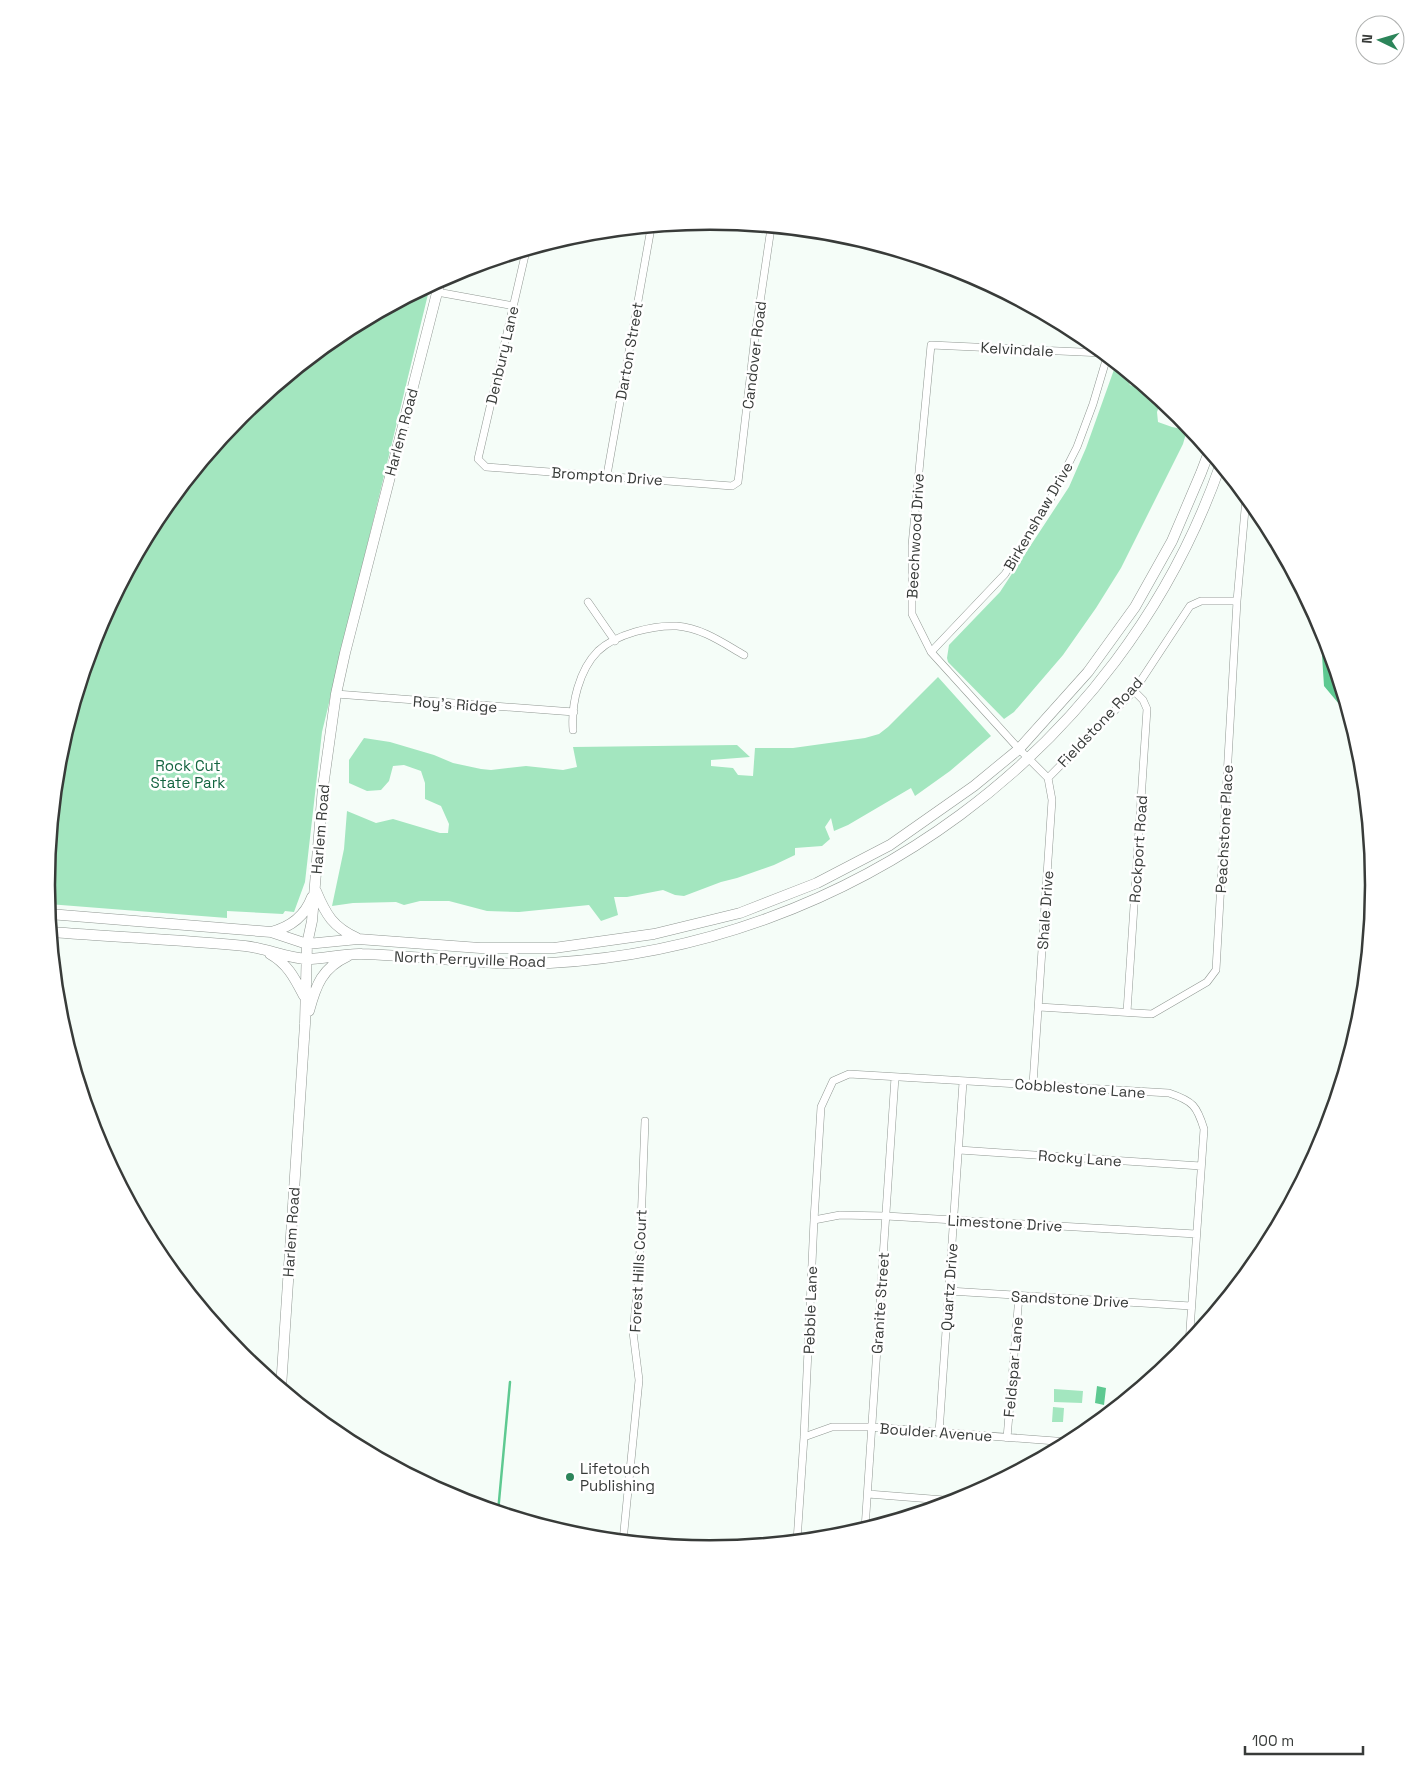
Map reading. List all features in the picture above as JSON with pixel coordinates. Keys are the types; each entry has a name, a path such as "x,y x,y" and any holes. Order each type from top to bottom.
{"main road":[{"name":"Harlem Road","path":"281,1381 305,1024 306,944 312,921 323,788 336,694 374,535 437,292"},
{"name":"North Perryville Road","path":"56,915 271,932 306,944 358,939 480,948 554,948 654,934 740,913 816,882 890,845 974,786 1019,749 1088,672 1135,607 1172,541 1207,459"},
{"name":"North Perryville Road","path":"57,932 251,946 305,959 358,954 478,962 550,963 639,953 683,944 730,931 801,906 852,883 933,835 1029,758 1066,721 1096,687 1161,593 1184,551 1218,472"},
{"path":"271,932 282,929 300,918 309,905 315,889"},
{"path":"315,889 330,920 343,932 358,939"},
{"path":"251,946 268,952 288,968 304,998 305,1024"},
{"path":"305,1024 314,991 321,978 340,960 358,954"}],"street":[{"name":"Darton Street","path":"608,475 651,234"},
{"name":"Candover Road","path":"738,482 755,336 770,234"},
{"name":"Denbury Lane","path":"478,460 525,258"},
{"path":"437,292 514,306"},
{"name":"Kelvindale","path":"931,346 1090,352"},
{"name":"Beechwood Drive","path":"931,346 912,545 912,614 931,652 1019,749"},
{"name":"Birkenshaw Drive","path":"931,652 1005,574 1047,506 1077,447 1105,363"},
{"name":"Brompton Drive","path":"478,460 486,467 732,486 738,482"},
{"name":"Peachstone Place","path":"1039,1007 1152,1014 1207,982 1216,970 1237,601 1245,508"},
{"name":"Fieldstone Road","path":"1048,778 1134,691 1190,606 1200,600 1237,601"},
{"path":"588,602 615,641"},
{"path":"573,730 578,685 587,666 599,650 631,632 658,627 678,626 712,636 744,655"},
{"name":"Rockport Road","path":"1128,1012 1147,709 1143,700 1134,691"},
{"name":"Roy's Ridge","path":"336,694 574,712"},
{"path":"1019,749 1048,778"},
{"name":"Shale Drive","path":"1034,1084 1052,800 1048,778"},
{"name":"Cobblestone Lane","path":"833,1082 849,1074 1169,1093 1186,1099 1199,1112 1204,1129 1190,1331"},
{"name":"Granite Street","path":"866,1521 895,1077"},
{"name":"Pebble Lane","path":"797,1535 821,1107 833,1082"},
{"name":"Quartz Drive","path":"939,1433 963,1082"},
{"name":"Forest Hills Court","path":"624,1535 639,1380 633,1332 639,1275 645,1121"},
{"name":"Rocky Lane","path":"958,1150 1201,1166"},
{"name":"Limestone Drive","path":"814,1220 840,1215 886,1216 1196,1234"},
{"name":"Sandstone Drive","path":"949,1291 1191,1306"},
{"name":"Feldspar Lane","path":"1007,1438 1019,1296"},
{"name":"Boulder Avenue","path":"804,1437 832,1427 872,1428 1056,1441"},
{"path":"868,1494 938,1500"}],"green space":[{"name":"Rock Cut State Park","path":"428,294 322,732 305,882 294,912 285,911 283,914 227,911 227,918 55,905 56,843 61,800 77,716 90,675 105,635 143,558 165,522 190,487 218,454 247,422 311,366 383,318"},
{"path":"1114,370 1158,408 1158,422 1179,428 1185,436 1183,444 1121,568 1096,608 1063,655 1014,712 1004,719 948,662 949,645 1000,592 1069,487 1086,448"},
{"path":"938,677 991,736 950,771 915,796 911,788 848,825 834,831 831,818 825,827 830,839 822,846 795,848 795,855 774,865 684,896 675,895 663,890 627,897 614,897 618,915 601,921 589,905 519,912 487,911 449,901 420,901 404,905 396,902 353,903 332,906 344,849 347,811 376,823 393,819 440,833 448,833 449,824 441,806 425,799 425,783 421,771 404,765 393,766 389,781 381,790 367,791 349,783 349,760 364,738 390,742 434,755 453,763 491,770 526,766 563,770 577,767 573,747 737,745 750,757 711,760 711,766 733,768 738,775 753,776 755,748 793,748 865,738 879,734"},
{"path":"1054,1389 1083,1391 1082,1403 1054,1402"},
{"path":"1053,1407 1064,1408 1063,1422 1052,1422"}],"shaded area":[{"path":"1322,653 1339,704 1324,686"},
{"path":"1097,1386 1106,1388 1104,1405 1095,1403"}],"waterway":[{"path":"499,1506 510,1382"}],"place":[{"name":"Lifetouch Publishing","path":"570,1477"}]}
